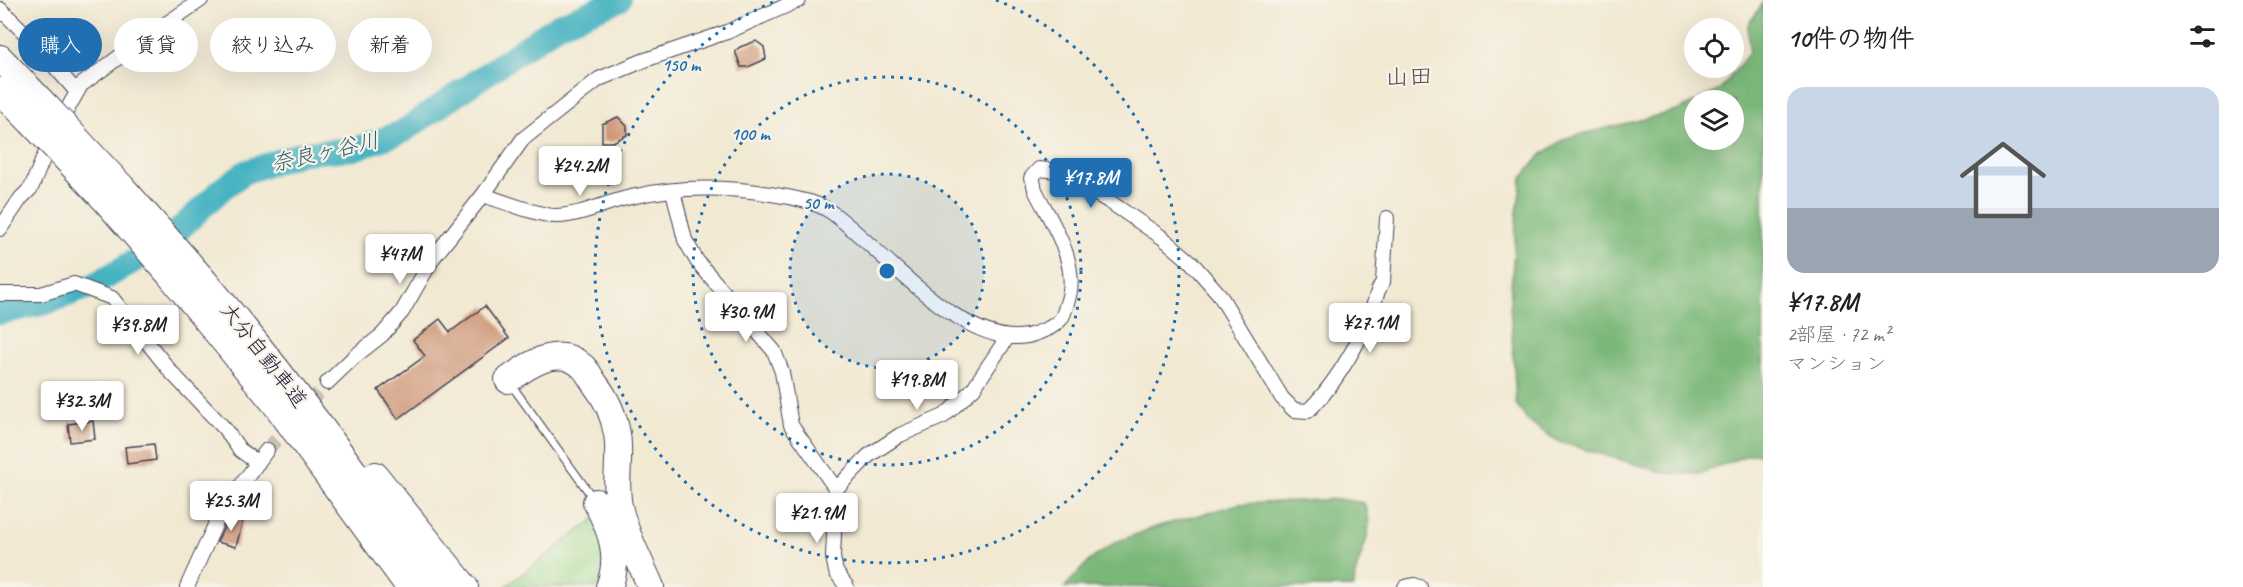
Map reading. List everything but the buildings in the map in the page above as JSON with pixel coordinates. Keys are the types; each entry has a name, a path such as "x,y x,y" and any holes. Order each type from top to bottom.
{"highway":[{"name":"大分自動車道","path":"0,58 39,115 106,201 178,267 215,311 297,395 436,587"},
{"name":"大分自動車道","path":"0,91 39,115"},
{"name":"大分自動車道","path":"215,311 276,405 409,587"},
{"path":"215,311 230,356 336,500 392,587"},
{"path":"215,311 306,391 465,587"},
{"path":"508,380 533,363 556,356 570,358 582,366 600,390 611,411 617,431 619,508 651,587"},
{"path":"596,502 612,535 616,559 609,587"}],"street":[{"path":"0,229 21,198 31,188 53,135 81,85 201,0"},
{"path":"327,383 354,357 382,335 402,312 433,258 483,195 523,139 599,79 645,60 727,32 799,0"},
{"path":"0,9 28,36 76,91"},
{"path":"483,195 555,216 584,212 629,197 707,188 752,191 812,202 830,212 862,238 914,287 934,301 978,327 1007,338 1031,336 1050,328 1061,319 1071,294 1070,268 1066,251 1031,178 1039,169 1058,171 1163,237 1191,262 1219,294 1282,398 1294,410 1308,411 1324,396 1356,347 1376,304 1380,285 1383,282 1387,218"},
{"path":"674,191 685,240 697,261 774,351 782,372 791,425 836,489 832,556 836,572 847,587"},
{"path":"0,294 41,294 74,284 112,298 171,372 224,428 240,450 258,463"},
{"path":"836,489 868,456 900,435 944,416 973,389 1007,338"},
{"path":"187,587 220,513 267,450"},
{"path":"1405,587 1414,585 1420,587"}],"lane":[{"path":"508,380 596,502"}],"green space":[{"path":"1763,3 1763,453 1747,455 1700,474 1666,473 1559,442 1528,421 1516,404 1510,301 1522,178 1540,156 1566,138 1684,108 1684,150 1744,150 1744,90 1720,90 1729,78 1744,78 1744,59 1749,53 1748,25"},
{"path":"1339,499 1364,503 1368,515 1369,526 1354,587 1065,587 1089,561 1116,542 1156,527 1239,504"},
{"path":"596,518 605,540 600,587 505,587"}],"waterway":[{"name":"奈良ヶ谷川","path":"0,313 46,303 92,286 166,242 223,188 245,172 303,153 354,149 402,132 558,25 619,0"}],"tunnel":[{"path":"267,450 327,383"}],"district":[{"name":"山田","path":"1409,76"}]}
